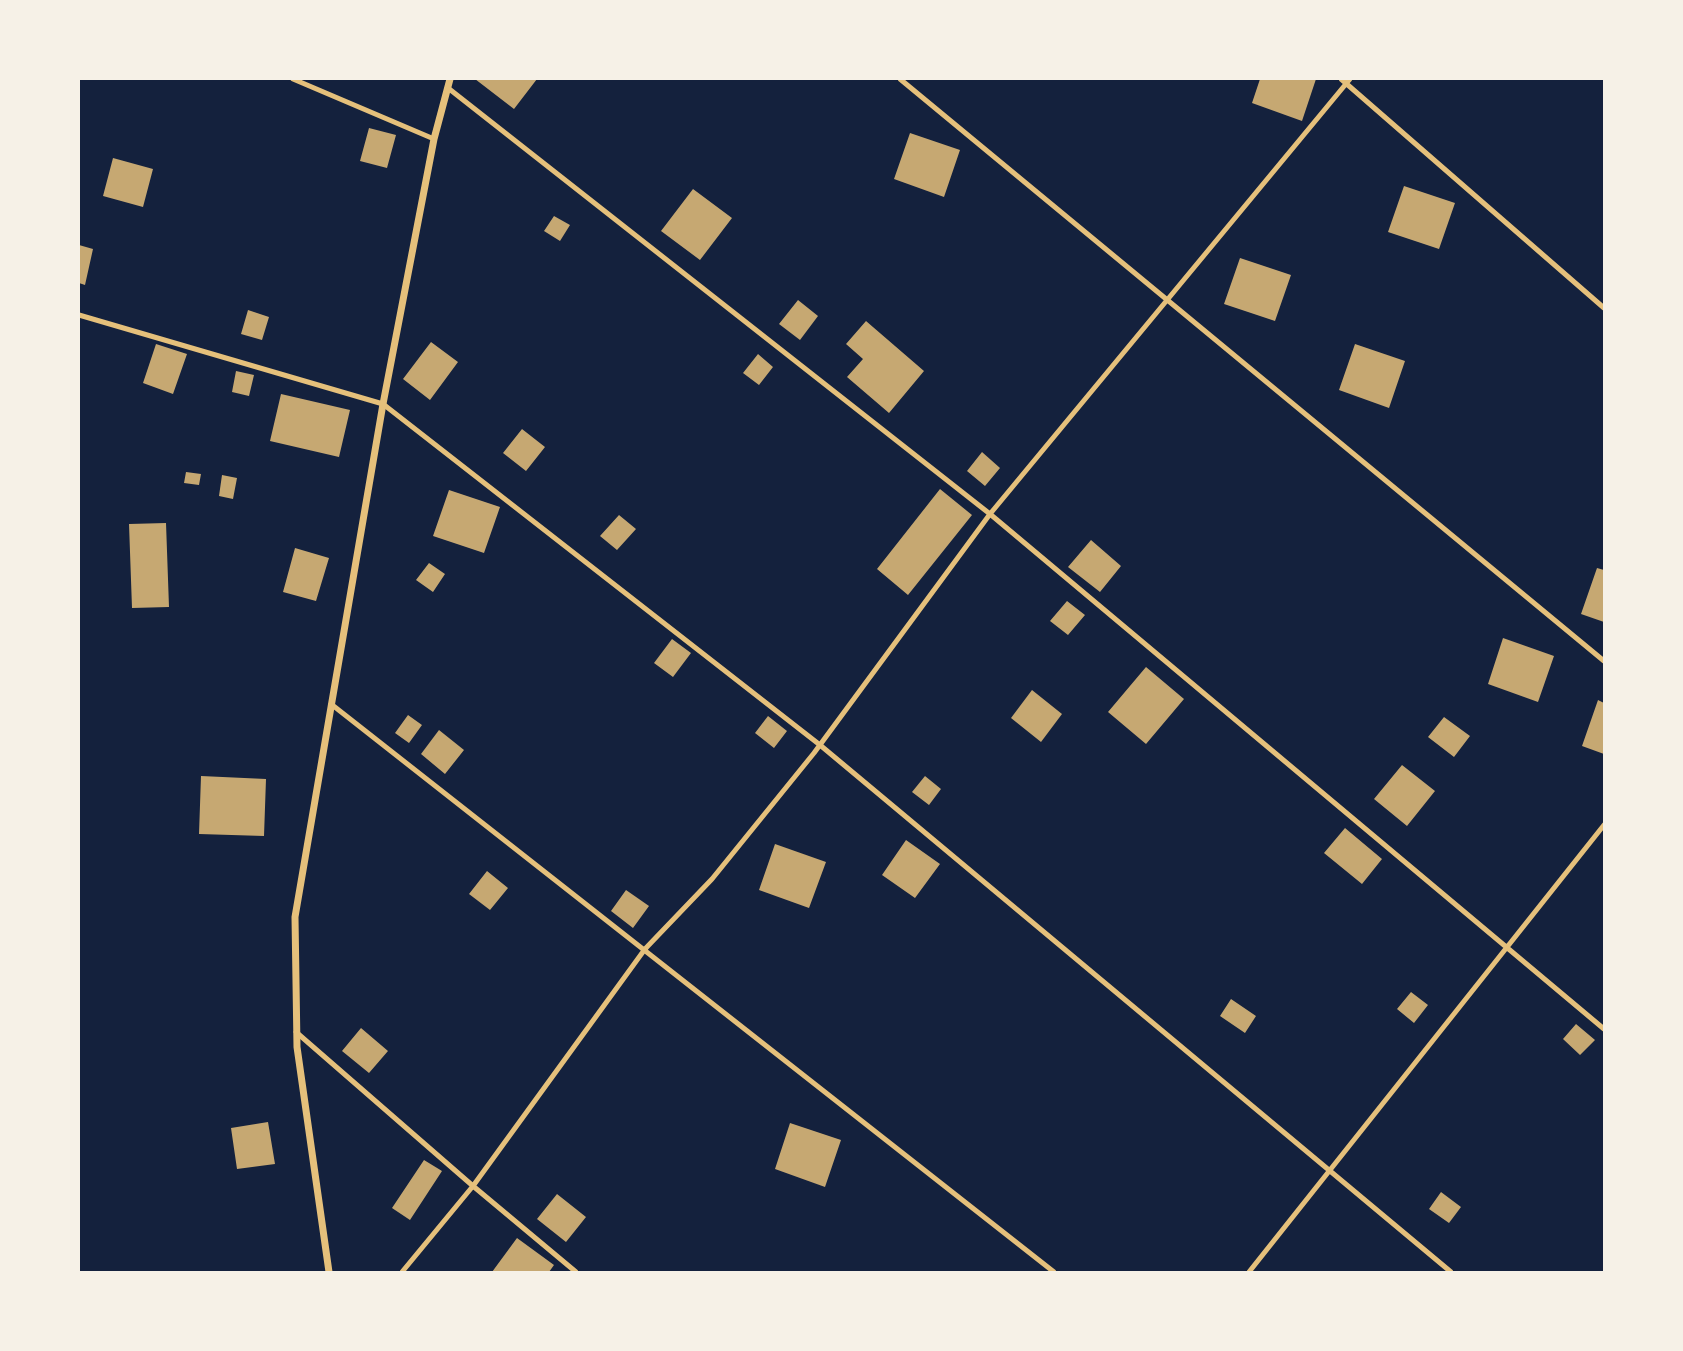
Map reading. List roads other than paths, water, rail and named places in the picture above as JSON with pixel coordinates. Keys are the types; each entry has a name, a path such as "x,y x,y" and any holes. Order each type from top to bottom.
{"street":[{"path":"329,1272 296,1032 295,917 383,404 434,139 450,79"}],"lane":[{"path":"293,79 434,139"},
{"path":"900,79 1604,662"},
{"path":"402,1272 473,1186 645,949 712,879 820,745 990,514 1346,80 1604,308"},
{"path":"448,88 990,514 1604,1029"},
{"path":"79,315 383,404 820,745 1451,1272"},
{"path":"331,704 1054,1272"},
{"path":"1249,1272 1332,1171 1604,825"},
{"path":"296,1032 576,1272"}]}
